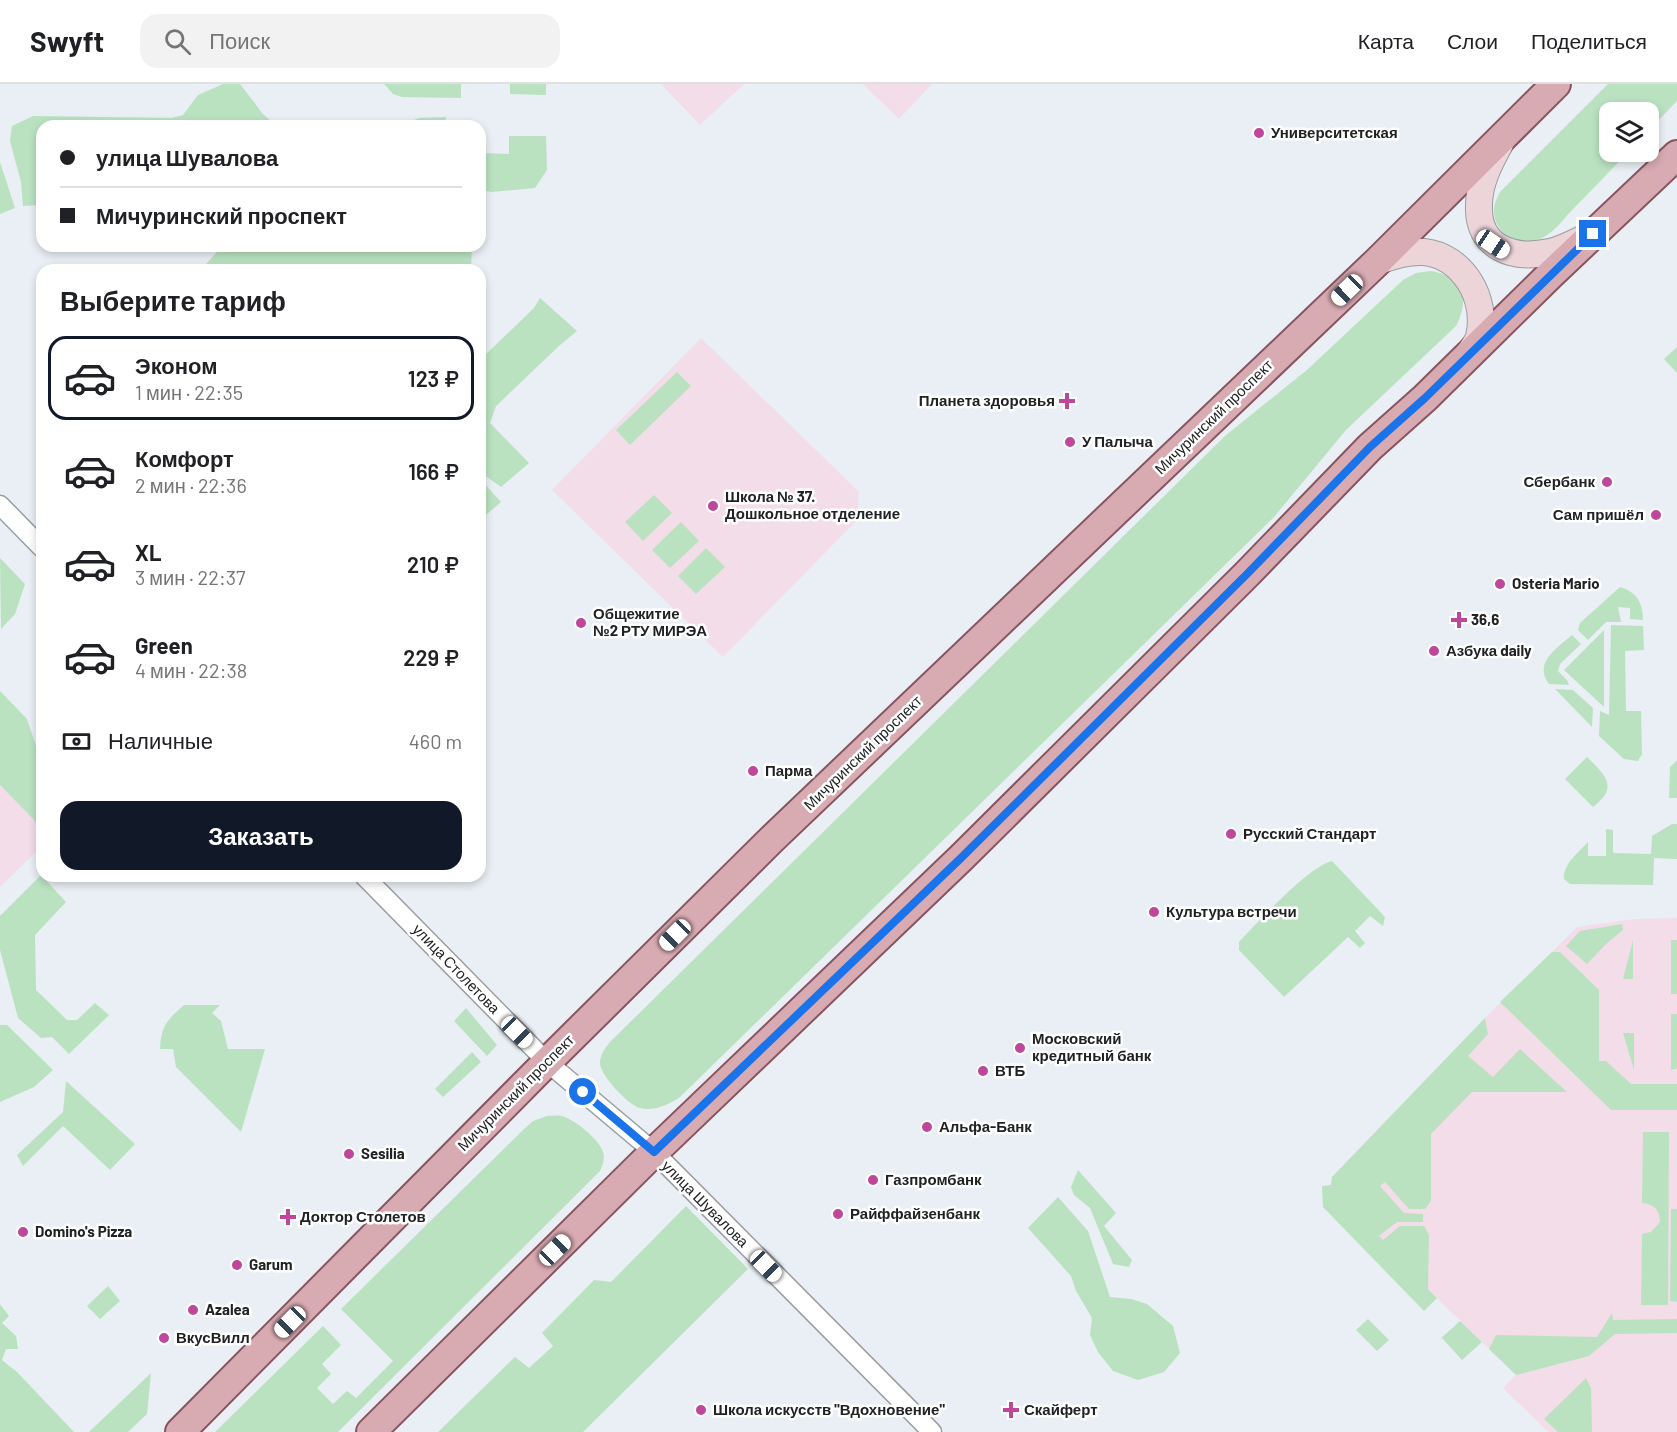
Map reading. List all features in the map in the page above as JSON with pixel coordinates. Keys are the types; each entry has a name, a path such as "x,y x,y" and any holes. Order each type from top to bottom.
{"main road":[{"name":"Мичуринский проспект","path":"180,1432 547,1062 780,832 1378,261 1556,84"},
{"path":"1505,133 1489,164 1478,204 1484,233 1493,244 1503,251 1526,255 1550,252 1593,234"},
{"path":"371,1432 654,1152 961,858 1247,574 1370,447 1425,398 1470,352 1677,155"},
{"path":"1378,261 1403,252 1426,252 1447,260 1465,274 1477,294 1482,315 1479,338 1470,352"}],"street":[{"path":"0,505 36,542"},
{"name":"улица Столетова","path":"370,882 547,1062"},
{"name":"улица Шувалова","path":"547,1062 654,1152 932,1432"}],"shaded area":[{"path":"661,84 744,84 700,125"},
{"path":"863,84 932,84 899,119"},
{"name":"Школа № 37. Дошкольное отделение","path":"701,338 859,492 857,520 723,657 552,490"},
{"path":"0,785 36,822 36,852 0,887"},
{"path":"1677,918 1677,1432 1548,1432 1503,1388 1516,1375 1330,1194 1332,1177 1485,1018 1577,927 1635,919"}],"green space":[{"path":"223,84 240,84 270,120 36,120 36,205 23,206 21,182 10,141 12,126 33,116 172,118 183,115 198,95"},
{"path":"384,84 461,84 461,98 402,97 393,94"},
{"path":"510,84 546,84 546,95 510,94"},
{"path":"1608,84 1677,84 1677,101 1659,120 1659,102 1599,102 1599,162 1618,162 1551,232 1535,241 1521,241 1502,232 1494,212 1495,203 1501,191"},
{"path":"446,117 446,120 414,120"},
{"path":"509,136 546,136 547,170 535,188 486,191 486,153 509,154"},
{"path":"0,162 15,208 0,214"},
{"path":"217,252 472,252 471,264 206,264"},
{"path":"1430,271 1450,277 1461,290 1463,306 1456,326 1346,430 1274,517 680,1097 661,1107 645,1109 635,1106 622,1096 609,1082 601,1068 602,1054 610,1042 1225,436 1308,369 1403,280 1416,273"},
{"path":"540,298 577,331 496,406 490,423 529,463 501,487 486,476 486,354 534,308"},
{"path":"1677,347 1677,373 1664,359"},
{"path":"677,372 691,386 630,445 616,430"},
{"path":"486,486 501,502 486,515"},
{"path":"654,495 672,513 643,541 625,522"},
{"path":"681,522 699,541 670,568 652,550"},
{"path":"706,548 725,567 696,594 678,576"},
{"path":"0,558 25,584 15,614 1,629"},
{"path":"1620,587 1631,592 1638,599 1642,608 1643,620 1630,619 1630,608 1618,607 1621,622 1606,622 1588,640 1578,630 1580,623"},
{"path":"1611,625 1643,626 1644,650 1625,651 1626,711 1641,711 1642,754 1638,761 1624,759 1599,736 1600,711 1609,715"},
{"path":"1604,630 1604,707 1564,670"},
{"path":"1572,635 1581,644 1560,664 1558,671 1569,685 1549,684 1545,676 1545,663 1549,656"},
{"path":"1555,689 1573,690 1593,708 1592,727"},
{"path":"0,691 27,719 36,746 36,822 0,785"},
{"path":"1587,757 1600,770 1608,787 1601,800 1593,807 1565,779"},
{"path":"1677,760 1677,798 1669,798 1670,767"},
{"path":"1672,824 1677,824 1677,859 1654,858 1653,885 1570,884 1564,879 1566,868 1588,842 1588,856 1606,856 1606,829 1613,830 1613,853 1651,854 1652,836"},
{"path":"1332,861 1385,917 1383,926 1370,916 1355,931 1365,943 1360,948 1348,937 1284,997 1239,950 1239,942 1297,884 1322,865"},
{"path":"36,880 36,882 47,882 66,902 35,935 36,990 67,1020 77,1020 95,1003 109,1015 69,1054 52,1037 41,1038 18,1018 0,950 0,916"},
{"path":"1622,924 1623,930 1587,964 1566,946 1580,931"},
{"path":"1633,940 1633,979 1623,979"},
{"path":"1671,940 1677,940 1677,994 1671,994"},
{"path":"1552,952 1560,952 1599,990 1599,1061 1606,1061 1631,1084 1677,1084 1677,1110 1611,1110 1500,1002"},
{"path":"184,1005 220,1005 212,1013 221,1021 228,1049 265,1049 241,1132 176,1067 173,1049 160,1049 166,1024"},
{"path":"466,1008 497,1045 487,1056 454,1021"},
{"path":"1671,1014 1677,1014 1677,1068 1671,1070"},
{"path":"1485,1018 1488,1034 1468,1056 1493,1077 1520,1049 1567,1092 1472,1092 1431,1134 1431,1201 1425,1209 1409,1209 1385,1182 1380,1186 1404,1213 1423,1214 1423,1222 1397,1222 1379,1236 1383,1240 1400,1226 1424,1226 1429,1235 1428,1289 1437,1298 1424,1311 1323,1207 1322,1186 1331,1185 1332,1177"},
{"path":"0,1025 7,1025 53,1070 34,1087 0,1102"},
{"path":"1623,1033 1634,1033 1634,1070"},
{"path":"472,1052 481,1062 443,1097 435,1089"},
{"path":"66,1081 135,1144 110,1170 63,1126 23,1166 17,1155 63,1112"},
{"path":"547,1116 567,1118 592,1136 603,1152 600,1171 338,1432 215,1432 323,1326 341,1345 322,1364 331,1374 317,1388 333,1404 347,1391 356,1398 393,1361 341,1309 523,1130 533,1121"},
{"path":"1643,1132 1669,1132 1668,1305 1641,1305 1642,1234 1651,1232 1660,1222 1656,1208 1642,1203"},
{"path":"1078,1170 1116,1213 1104,1226 1132,1260 1129,1267 1113,1264 1090,1208 1074,1195 1071,1187"},
{"path":"1058,1197 1088,1231 1110,1297 1131,1299 1147,1304 1173,1326 1180,1353 1164,1372 1138,1380 1113,1371 1098,1352 1090,1335 1092,1318 1076,1291 1071,1276 1028,1228"},
{"path":"686,1206 748,1269 583,1432 438,1432 515,1357 529,1368 553,1346 542,1333 594,1280 611,1282"},
{"path":"1671,1209 1677,1209 1677,1302 1670,1301"},
{"path":"108,1286 120,1301 100,1319 87,1306"},
{"path":"0,1304 9,1316 2,1323 16,1336 18,1349 6,1349 2,1360 17,1372 74,1432 0,1432"},
{"path":"1612,1313 1613,1320 1677,1319 1677,1333 1615,1334 1589,1356 1516,1375 1489,1349 1496,1335 1597,1337"},
{"path":"1368,1319 1389,1340 1377,1351 1356,1330"},
{"path":"1460,1321 1482,1342 1462,1360 1442,1338 1440,1339"},
{"path":"151,1373 147,1414 128,1432 89,1432"},
{"path":"1586,1378 1591,1388 1592,1432 1558,1432 1544,1419"}],"place":[{"name":"Университетская","path":"1259,133"},
{"name":"Планета здоровья","path":"1067,401"},
{"name":"У Палыча","path":"1070,442"},
{"name":"Сбербанк","path":"1607,482"},
{"name":"Школа № 37. Дошкольное отделение","path":"713,506"},
{"name":"Сам пришёл","path":"1656,515"},
{"name":"Osteria Mario","path":"1500,584"},
{"name":"36,6","path":"1459,620"},
{"name":"Общежитие №2 РТУ МИРЭА","path":"581,623"},
{"name":"Азбука daily","path":"1434,651"},
{"name":"Парма","path":"753,771"},
{"name":"Русский Стандарт","path":"1231,834"},
{"name":"Культура встречи","path":"1154,912"},
{"name":"Московский кредитный банк","path":"1020,1048"},
{"name":"ВТБ","path":"983,1071"},
{"name":"Альфа-Банк","path":"927,1127"},
{"name":"Sesilia","path":"349,1154"},
{"name":"Газпромбанк","path":"873,1180"},
{"name":"Райффайзенбанк","path":"838,1214"},
{"name":"Доктор Столетов","path":"288,1217"},
{"name":"Domino's Pizza","path":"23,1232"},
{"name":"Garum","path":"237,1265"},
{"name":"Azalea","path":"193,1310"},
{"name":"ВкусВилл","path":"164,1338"},
{"name":"Школа искусств \"Вдохновение\"","path":"701,1410"},
{"name":"Скайферт","path":"1011,1410"}],"route":[{"path":"583,1092 654,1152 961,858 1247,574 1370,447 1425,398 1593,234"}]}
